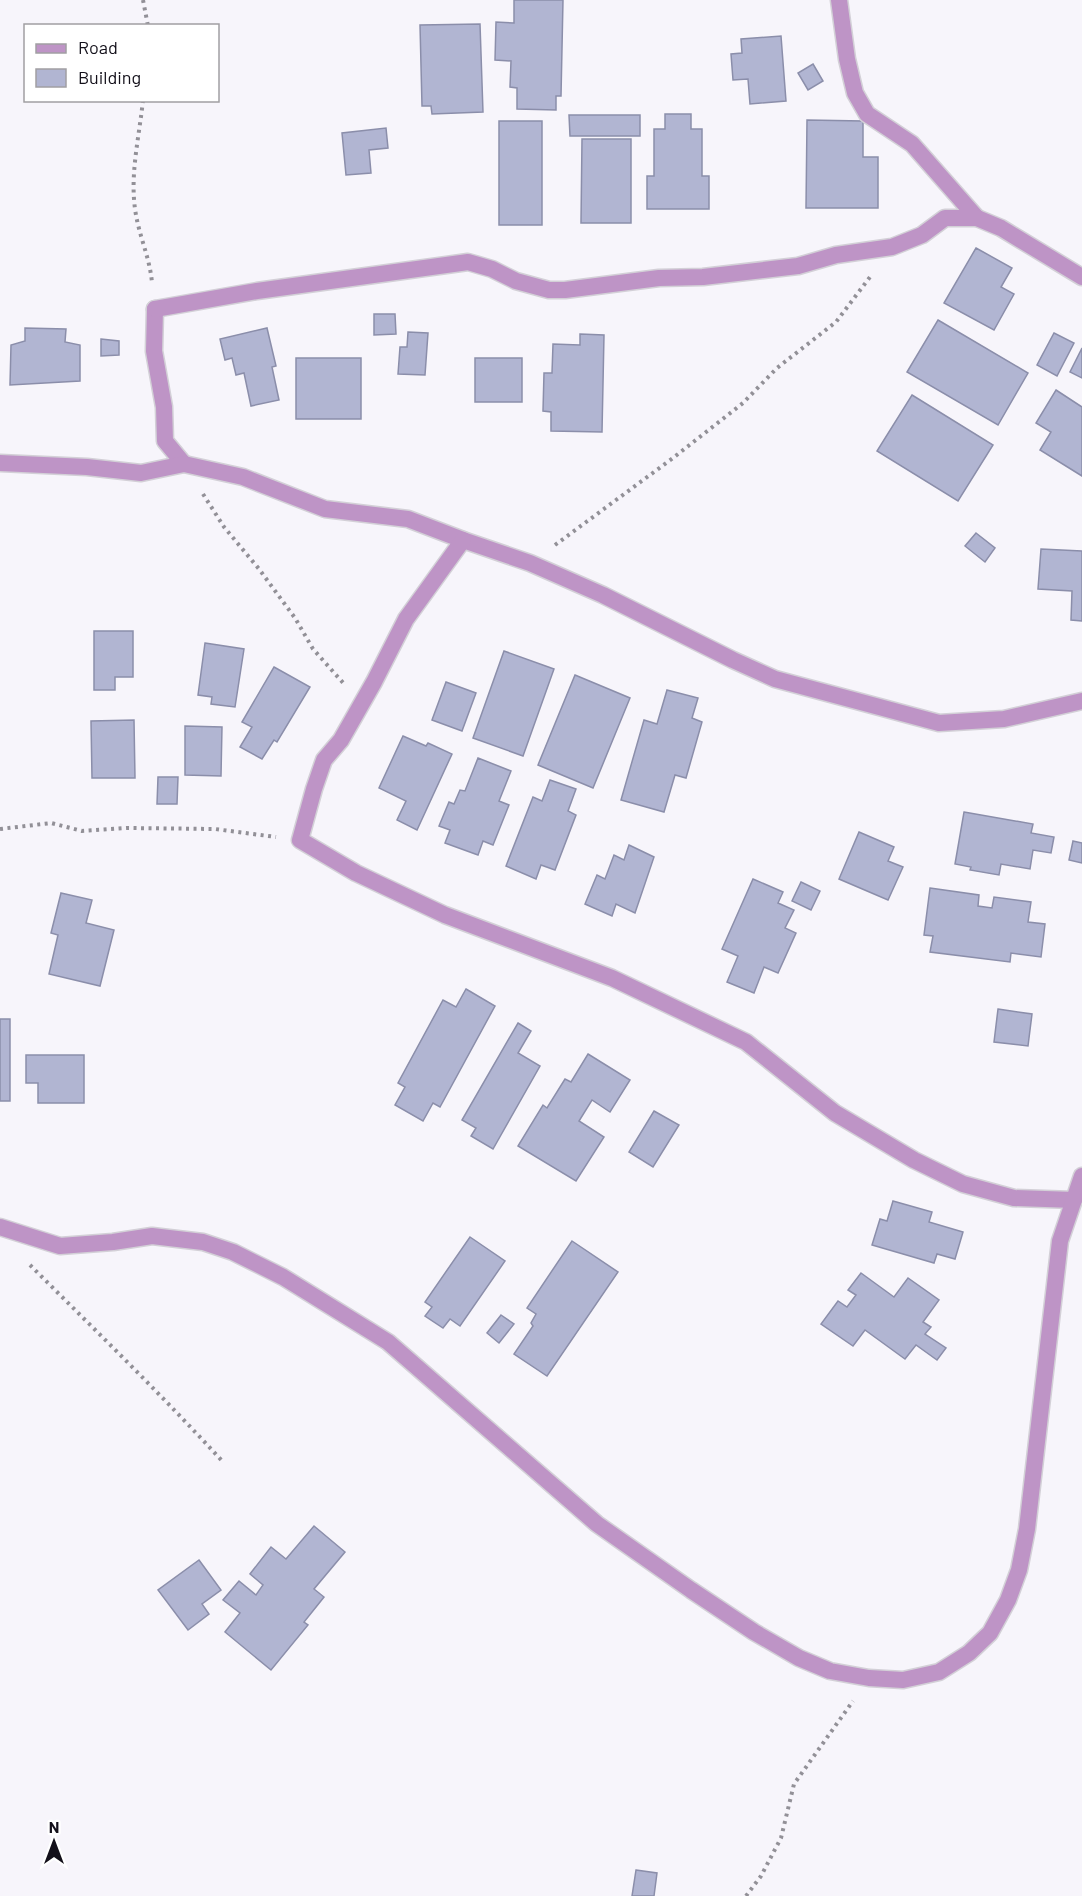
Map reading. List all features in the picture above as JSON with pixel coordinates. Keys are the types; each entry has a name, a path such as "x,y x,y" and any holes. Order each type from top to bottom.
{"street":[{"path":"839,0 847,59 855,93 867,114 912,144 976,218"},
{"path":"184,464 165,441 164,407 154,351 155,309 257,291 468,262 492,269 516,281 549,290 659,278 703,277 798,266 836,255 892,247 921,235 945,218 976,218 1001,228 1082,277"},
{"path":"0,463 87,467 141,473 184,464 243,477 325,509 408,519 530,563 603,595 775,679 939,723 1004,719 1082,702"},
{"path":"463,540 406,620 341,740 324,760 300,840 356,873 445,915 612,978 746,1041 835,1113 874,1138 963,1184 1014,1198 1074,1200"},
{"path":"0,1227 60,1246 152,1236 204,1242 233,1252 283,1277 388,1342 597,1524 691,1590 799,1658 830,1671 869,1678 903,1680 939,1672 969,1653 990,1633 1008,1600 1019,1570 1027,1529 1060,1241 1082,1176"}],"path":[{"path":"144,0 148,24"},
{"path":"143,102 139,142 133,167 134,196 136,216 150,266 155,309"},
{"path":"530,563 743,403 777,368 836,322 892,247"},
{"path":"224,527 295,618 312,649 361,704"},
{"path":"0,829 51,823 82,831 127,828 215,829 300,840"},
{"path":"25,1260 104,1337 131,1368 168,1402 223,1462"},
{"path":"746,1896 761,1876 781,1838 794,1784 869,1678"}],"building":[{"path":"514,0 563,0 561,96 556,96 556,110 517,109 517,88 510,87 511,61 495,60 496,22 514,23"},
{"path":"480,24 483,112 432,114 431,106 422,106 420,25"},
{"path":"781,36 786,101 750,104 748,79 733,80 731,54 742,53 741,39"},
{"path":"813,64 823,81 808,90 798,73"},
{"path":"665,114 691,114 691,129 702,129 702,176 709,176 709,209 647,209 647,176 654,176 654,129 665,129"},
{"path":"569,115 640,115 640,136 570,136"},
{"path":"807,120 863,121 863,157 878,157 878,208 806,208"},
{"path":"499,121 542,121 542,225 499,225"},
{"path":"386,128 388,148 369,150 371,173 346,175 342,133"},
{"path":"582,139 631,139 631,223 581,223"},
{"path":"976,248 1012,268 1001,287 1014,294 994,330 944,303"},
{"path":"374,314 395,314 396,334 374,335"},
{"path":"938,320 1028,373 998,425 907,372"},
{"path":"25,328 66,329 65,342 80,345 80,381 10,385 11,345 25,341"},
{"path":"267,328 276,366 272,367 279,400 251,406 244,373 236,375 232,358 225,360 220,339"},
{"path":"408,332 428,333 425,375 398,374 400,347 407,347"},
{"path":"1054,333 1074,343 1057,376 1037,365"},
{"path":"580,334 604,335 602,432 551,431 551,412 543,411 544,373 552,373 553,344 580,345"},
{"path":"101,339 119,341 119,355 101,356"},
{"path":"1082,348 1082,378 1070,372"},
{"path":"296,358 361,358 361,419 296,419"},
{"path":"475,358 522,358 522,402 475,402"},
{"path":"1056,390 1082,407 1082,476 1040,450 1051,432 1036,423"},
{"path":"912,395 993,445 958,501 877,451"},
{"path":"976,533 995,548 985,562 965,546"},
{"path":"1041,549 1082,551 1082,621 1071,620 1072,591 1038,589"},
{"path":"94,631 133,631 133,677 115,677 115,690 94,690"},
{"path":"205,643 244,649 235,707 211,704 212,697 198,695"},
{"path":"504,651 554,669 523,756 473,738"},
{"path":"274,667 310,687 277,742 274,740 262,759 240,747 252,727 242,722"},
{"path":"575,675 630,698 593,788 538,765"},
{"path":"446,682 476,693 462,731 432,720"},
{"path":"667,690 698,698 692,718 702,722 686,778 675,775 664,812 621,800 644,720 657,724"},
{"path":"134,720 135,778 92,778 91,721"},
{"path":"185,726 222,727 221,776 185,775"},
{"path":"403,736 426,746 428,743 452,754 417,830 397,820 406,801 379,788"},
{"path":"478,758 511,771 499,801 509,805 493,845 483,841 478,855 445,843 450,830 439,826 449,802 454,804 460,790 465,791"},
{"path":"158,777 178,777 177,804 157,804"},
{"path":"550,780 576,789 568,811 576,815 555,870 541,865 536,879 506,866 533,797 542,801"},
{"path":"964,812 1033,824 1031,833 1054,837 1051,853 1033,850 1030,869 1001,864 999,875 970,870 971,867 955,864"},
{"path":"859,832 894,847 888,861 903,867 888,900 839,879"},
{"path":"1073,841 1082,843 1082,863 1069,860"},
{"path":"629,845 654,857 635,913 616,904 612,916 585,904 597,875 605,879 614,855 624,860"},
{"path":"753,879 783,892 778,903 794,910 785,928 796,933 778,973 764,967 754,993 727,982 738,956 722,949"},
{"path":"801,882 820,891 811,910 792,901"},
{"path":"930,888 979,895 978,906 992,908 994,897 1031,902 1028,922 1045,924 1041,957 1011,953 1010,962 930,952 933,936 924,935"},
{"path":"61,893 92,900 86,923 114,930 100,986 49,974 58,935 51,933"},
{"path":"466,989 495,1006 440,1107 433,1103 423,1121 395,1105 405,1087 398,1083 443,1000 456,1007"},
{"path":"998,1009 1032,1014 1028,1046 994,1042"},
{"path":"0,1019 10,1019 10,1101 0,1101"},
{"path":"518,1023 531,1031 518,1053 540,1066 493,1149 471,1136 476,1128 462,1120"},
{"path":"588,1054 630,1080 610,1112 592,1100 579,1121 604,1137 576,1181 518,1146 543,1105 547,1108 565,1079 571,1082"},
{"path":"26,1055 84,1055 84,1103 38,1103 38,1083 26,1083"},
{"path":"654,1111 679,1125 653,1167 629,1152"},
{"path":"893,1201 932,1212 929,1222 963,1232 955,1259 937,1254 934,1263 872,1245 880,1219 887,1221"},
{"path":"470,1237 505,1261 460,1326 450,1319 443,1328 425,1316 432,1307 425,1302"},
{"path":"572,1241 618,1272 547,1376 514,1354 533,1326 531,1323 536,1314 527,1308"},
{"path":"861,1273 894,1297 908,1278 939,1300 923,1322 931,1327 925,1334 946,1348 937,1360 916,1345 905,1359 865,1330 853,1346 821,1324 838,1301 847,1307 856,1295 848,1290"},
{"path":"501,1315 514,1324 499,1343 487,1333"},
{"path":"314,1526 345,1552 314,1589 324,1597 304,1622 308,1625 271,1670 225,1632 240,1613 223,1600 239,1581 256,1595 263,1585 250,1574 271,1547 286,1559"},
{"path":"199,1560 221,1590 202,1604 209,1614 188,1630 158,1590"},
{"path":"636,1870 657,1873 654,1896 632,1896"}]}
